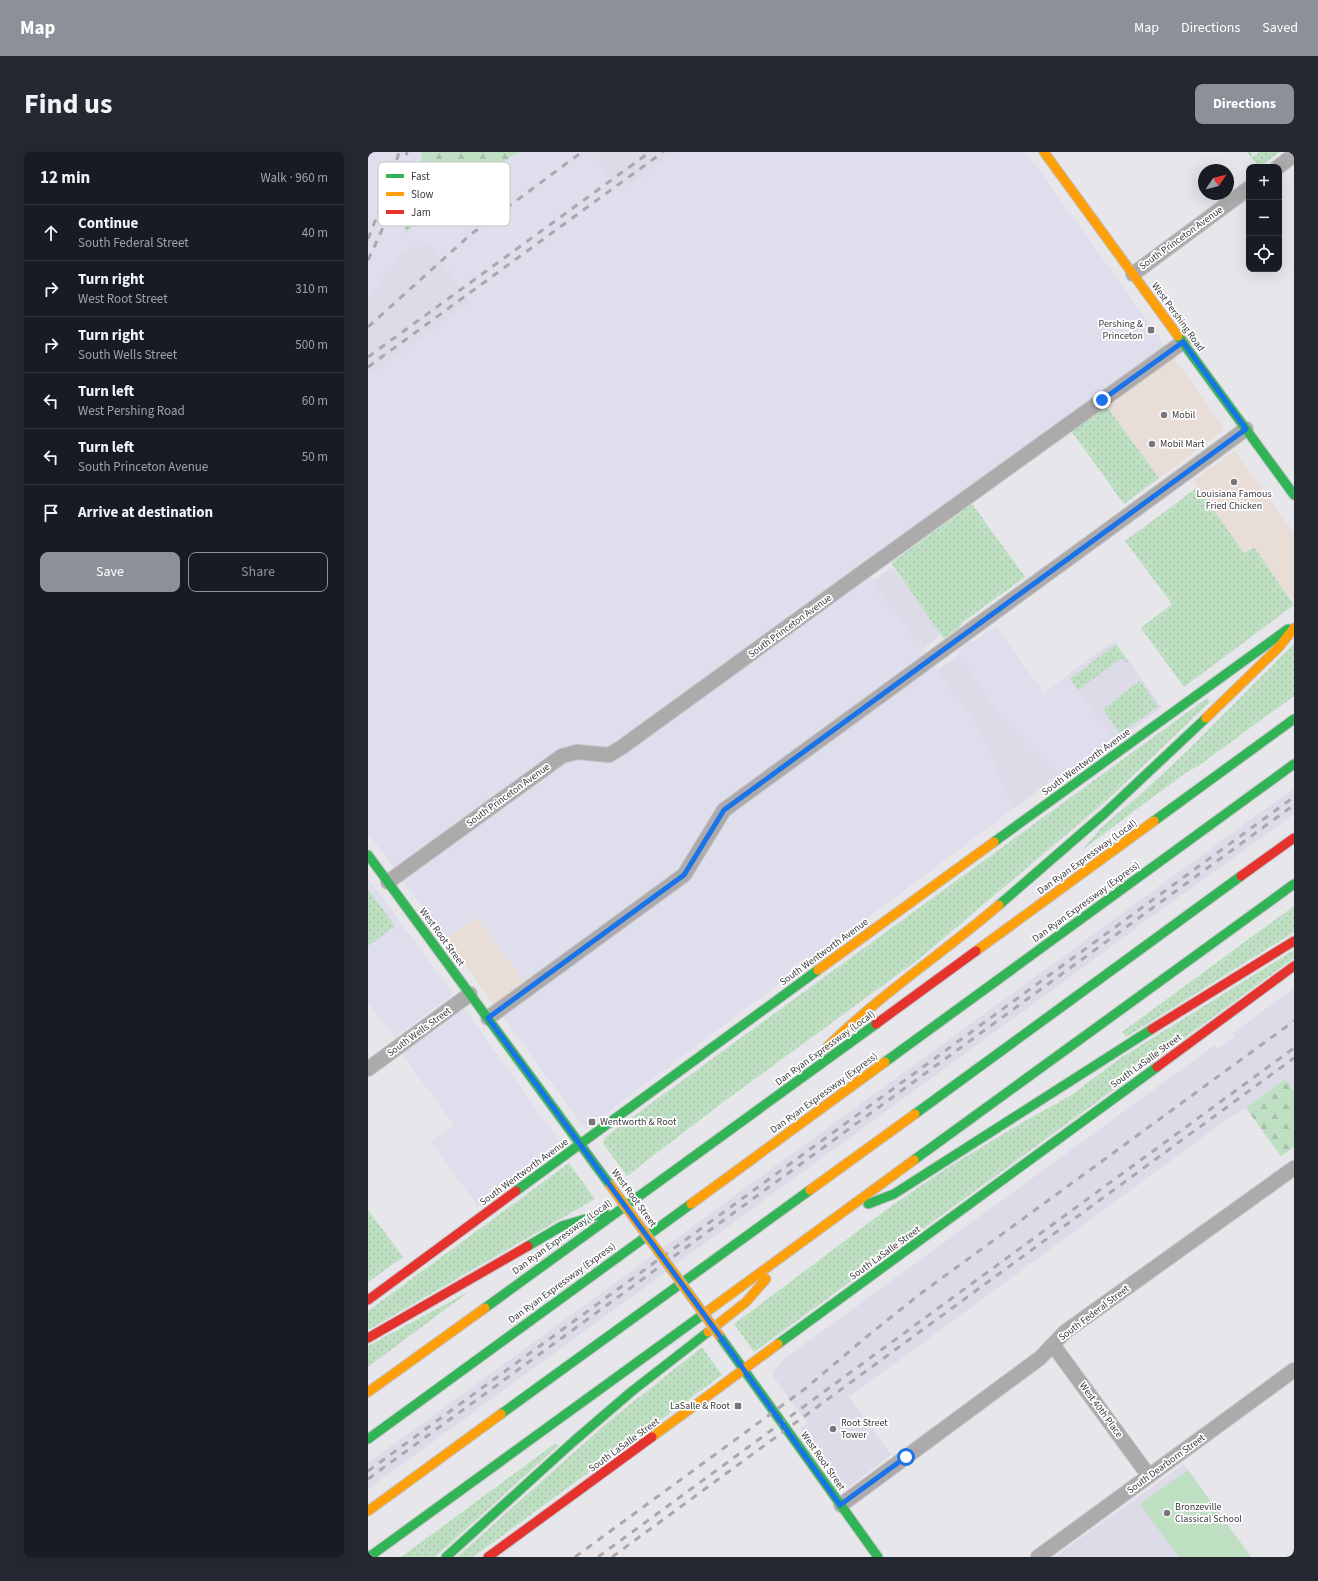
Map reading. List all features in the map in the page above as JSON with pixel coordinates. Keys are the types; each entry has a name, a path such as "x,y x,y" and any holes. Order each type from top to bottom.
{"main road":[{"name":"West Pershing Road","path":"1044,152 1294,495"},
{"name":"South Wentworth Avenue","path":"368,1300 1294,624"},
{"path":"782,1092 852,1022 996,908 1118,801 1279,647 1294,628"},
{"name":"Dan Ryan Expressway (Local)","path":"368,1392 1294,719"},
{"name":"Dan Ryan Expressway (Express)","path":"368,1439 1294,764"},
{"path":"368,1511 1294,838"},
{"name":"West Root Street","path":"368,855 745,1370 878,1557"},
{"path":"369,1557 1294,884"},
{"path":"839,1215 894,1194 1136,1039 1294,942"},
{"name":"South LaSalle Street","path":"488,1557 1294,966"},
{"path":"368,1338 562,1226 620,1209"},
{"path":"446,1557 574,1441 631,1392 746,1302 792,1249"}],"street":[{"path":"1282,164 1294,155"},
{"name":"South Princeton Avenue","path":"1133,274 1246,190"},
{"name":"South Princeton Avenue","path":"388,882 562,756 577,752 609,755 622,748 1183,342"},
{"path":"488,1018 684,875 724,810 1246,429"},
{"name":"South Wells Street","path":"368,1069 470,994"},
{"name":"South Federal Street","path":"840,1505 1040,1358 1065,1332 1292,1174"},
{"name":"West 40th Place","path":"1053,1345 1149,1476"},
{"name":"South Dearborn Street","path":"1038,1557 1294,1370"}],"shaded area":[{"path":"368,152 1026,152 1169,351 866,569 874,580 872,582 923,649 938,670 937,671 973,720 987,746 1013,809 585,1129 498,1010 529,988 477,917 446,939 368,833"},
{"path":"591,152 674,152 620,192"},
{"path":"429,245 470,302 368,376 368,300 404,250"},
{"name":"Mobil","path":"1169,351 1225,429 1159,478 1102,400"},
{"path":"1235,451 1294,533 1294,603 1254,547 1244,553 1193,481"},
{"path":"892,567 942,634 923,649 872,582"},
{"path":"996,626 1044,693 1067,675 1116,742 1055,787 1050,782 1060,774 1034,751 1006,722 958,655 955,653 969,642 978,639"},
{"path":"1114,641 1162,707 1116,742 1067,675"},
{"path":"958,655 1006,722 1034,751 1060,774 1013,809 987,746 973,720 937,671"},
{"path":"1294,788 1294,814 1164,907 1157,914 1137,926 1133,931 368,1489 368,1463"},
{"path":"368,878 453,994 394,1038 368,1002"},
{"path":"477,917 529,988 498,1010 446,939"},
{"path":"1294,988 1294,1147 1281,1156 1246,1108 1229,1118 849,1397 891,1455 846,1489 800,1428 807,1423 775,1379 773,1374 775,1369 784,1359 1215,1045 1218,1049 1235,1037 1233,1033"},
{"path":"463,1007 562,1145 478,1207 431,1142 454,1126 401,1052"},
{"name":"Bronzeville Classical School","path":"1184,1464 1251,1557 1054,1557"}],"green space":[{"path":"422,152 518,152 504,162 421,162"},
{"path":"1247,152 1250,152 1253,157 1260,152 1280,152 1263,164 1257,164"},
{"path":"406,226 414,226 404,233"},
{"path":"1102,400 1159,478 1124,504 1067,425"},
{"path":"1198,487 1244,553 1254,547 1294,605 1184,687 1141,628 1172,604 1125,541"},
{"path":"972,504 1025,577 963,622 959,628 944,639 891,563"},
{"path":"1116,644 1128,661 1126,662 1122,658 1078,690 1070,679"},
{"path":"1294,644 1294,696 1201,764 1184,774 1082,850 1102,827 1183,755"},
{"path":"1140,681 1158,706 1120,734 1103,709"},
{"path":"1207,698 1210,702 1106,801 919,959 718,1106 627,1176 603,1143 605,1137"},
{"path":"368,889 395,926 368,946"},
{"path":"1294,906 1294,932 1126,1037 1122,1032"},
{"path":"1294,950 1294,958 754,1352 734,1324 887,1209 944,1170 1023,1122 1070,1096 1119,1059"},
{"path":"1285,1079 1294,1091 1294,1147 1281,1156 1246,1108"},
{"path":"569,1163 595,1199 368,1330 368,1311"},
{"path":"368,1210 403,1257 368,1282"},
{"path":"470,1291 368,1367 368,1346"},
{"path":"702,1347 722,1375 473,1557 457,1557 608,1422"},
{"path":"556,1443 558,1446 435,1557 401,1557"},
{"path":"1188,1470 1251,1557 1179,1557 1140,1504"}],"railway":[{"path":"396,162 399,152"},
{"path":"405,162 407,152"},
{"path":"510,205 582,152"},
{"path":"368,357 650,152"},
{"path":"368,367 663,152"},
{"path":"368,239 378,214"},
{"path":"368,260 383,226"},
{"path":"368,327 470,235 482,226"},
{"path":"368,1471 1294,797"},
{"path":"368,1479 1294,805"},
{"path":"575,1557 806,1388 920,1294 1294,1021"},
{"path":"598,1557 1294,1048"},
{"path":"612,1557 1294,1058"}],"traffic: fast":[{"path":"1178,336 1294,495"},
{"path":"994,842 1288,629"},
{"path":"999,905 1105,813 1206,718"},
{"path":"1154,821 1294,719"},
{"path":"885,1062 1294,764"},
{"path":"368,855 610,1185"},
{"path":"915,1114 1241,876"},
{"path":"914,1160 1294,884"},
{"path":"516,1191 818,970"},
{"path":"485,1308 876,1024"},
{"path":"868,1204 894,1194 1152,1029"},
{"path":"778,1344 1157,1067"},
{"path":"501,1414 810,1190"},
{"path":"368,1439 691,1204"},
{"path":"528,1246 562,1226 605,1213"},
{"path":"369,1557 705,1313"},
{"path":"446,1557 574,1441 631,1392 708,1332"},
{"path":"719,1335 878,1557"}],"traffic: slow":[{"path":"1044,152 1178,336"},
{"path":"1206,718 1279,647 1294,628"},
{"path":"976,951 1154,821"},
{"path":"818,970 994,842"},
{"path":"828,1046 869,1009 999,905"},
{"path":"691,1204 885,1062"},
{"path":"810,1190 915,1114"},
{"path":"705,1313 914,1160"},
{"path":"610,1185 719,1335"},
{"path":"708,1332 746,1302 766,1279"},
{"path":"368,1392 485,1308"},
{"path":"652,1437 778,1344"},
{"path":"368,1511 501,1414"}],"traffic: jam":[{"path":"1241,876 1294,838"},
{"path":"1152,1029 1294,941"},
{"path":"876,1024 976,951"},
{"path":"1157,1067 1294,966"},
{"path":"368,1300 516,1191"},
{"path":"368,1338 528,1246"},
{"path":"488,1557 652,1437"}],"place":[{"name":"Pershing & Princeton","path":"1151,330"},
{"name":"Mobil","path":"1164,415"},
{"name":"Mobil Mart","path":"1152,444"},
{"name":"Louisiana Famous Fried Chicken","path":"1234,482"},
{"name":"Wentworth & Root","path":"592,1122"},
{"name":"LaSalle & Root","path":"738,1406"},
{"name":"Root Street Tower","path":"833,1429"},
{"name":"Bronzeville Classical School","path":"1167,1513"}],"route":[{"path":"906,1457 840,1505 573,1133 488,1018 684,875 724,810 1246,429 1183,342 1102,400"}]}
